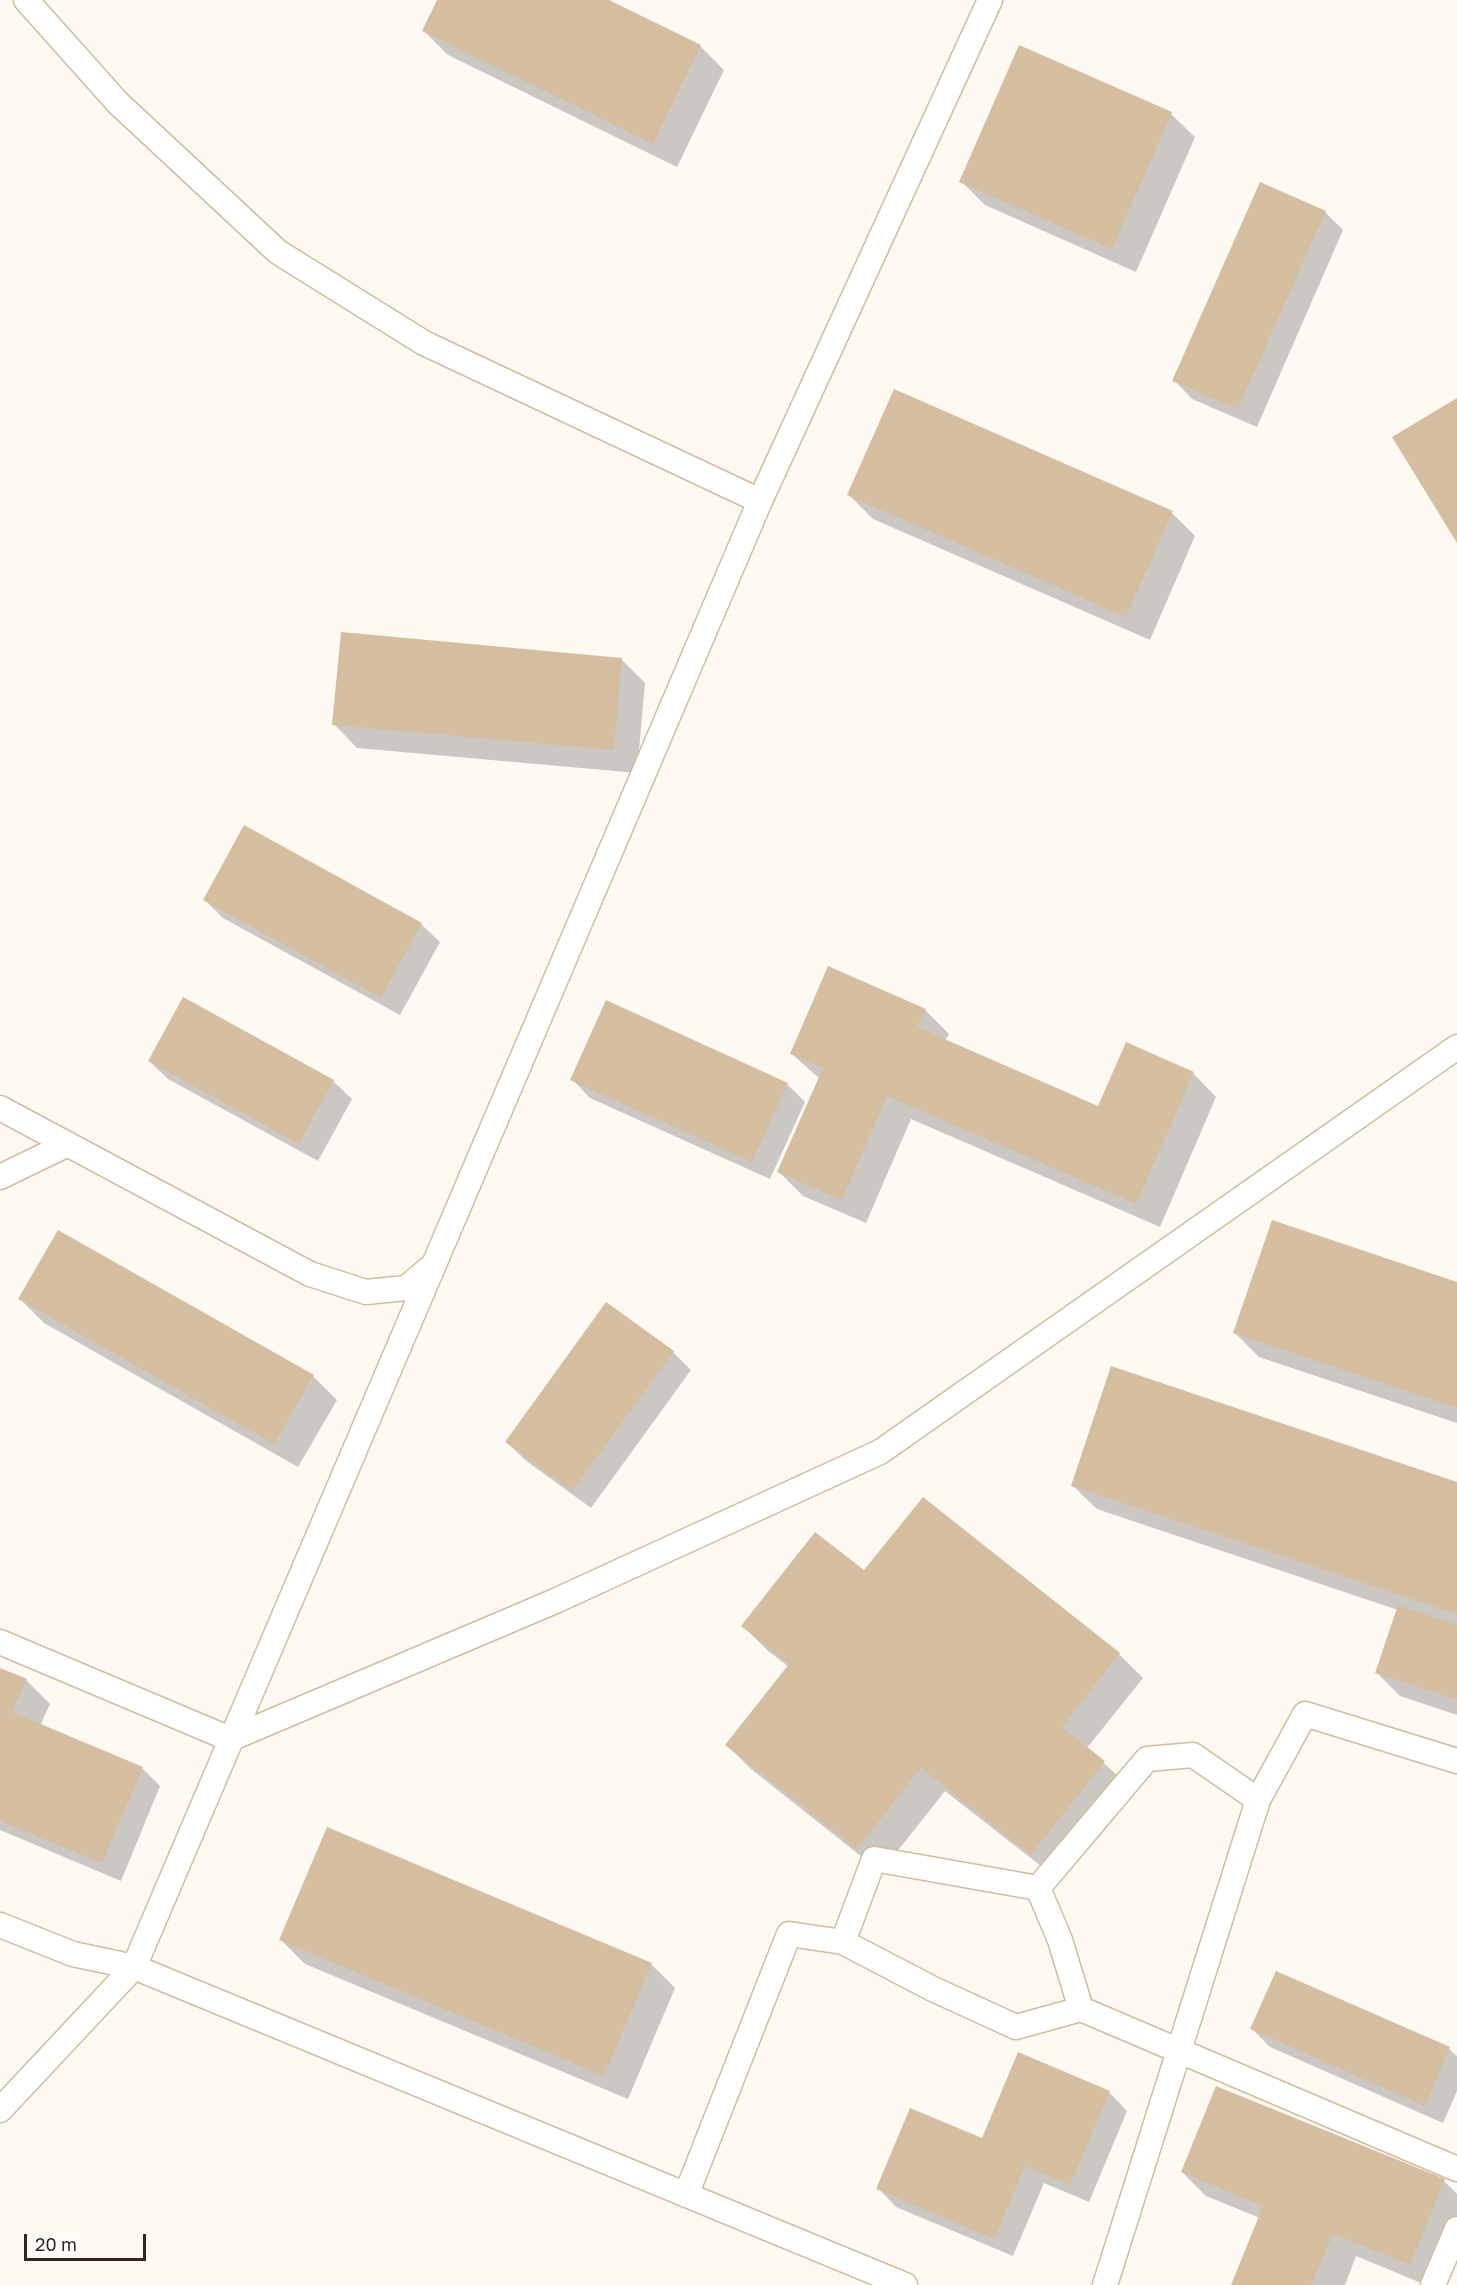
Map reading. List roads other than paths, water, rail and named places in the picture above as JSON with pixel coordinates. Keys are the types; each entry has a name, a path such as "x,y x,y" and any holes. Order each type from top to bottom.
{"lane":[{"path":"26,0 118,103 278,252 424,343 760,501"},
{"path":"0,2110 134,1967 760,501 990,0"},
{"path":"0,1642 230,1739 553,1602 880,1452 1457,1047"},
{"path":"0,1108 310,1274 366,1292 406,1288 435,1264"},
{"path":"0,1177 68,1144"},
{"path":"1105,2285 1258,1800 1305,1714 1457,1761"},
{"path":"1038,1888 1147,1759 1193,1755 1258,1800"},
{"path":"843,1942 874,1859 1038,1888"},
{"path":"1038,1888 1060,1940 1081,2009"},
{"path":"0,1925 73,1954 134,1967 904,2285"},
{"path":"686,2195 789,1934 843,1942 933,1989 1016,2027 1081,2009 1457,2169"},
{"path":"1433,2285 1457,2229"}]}
